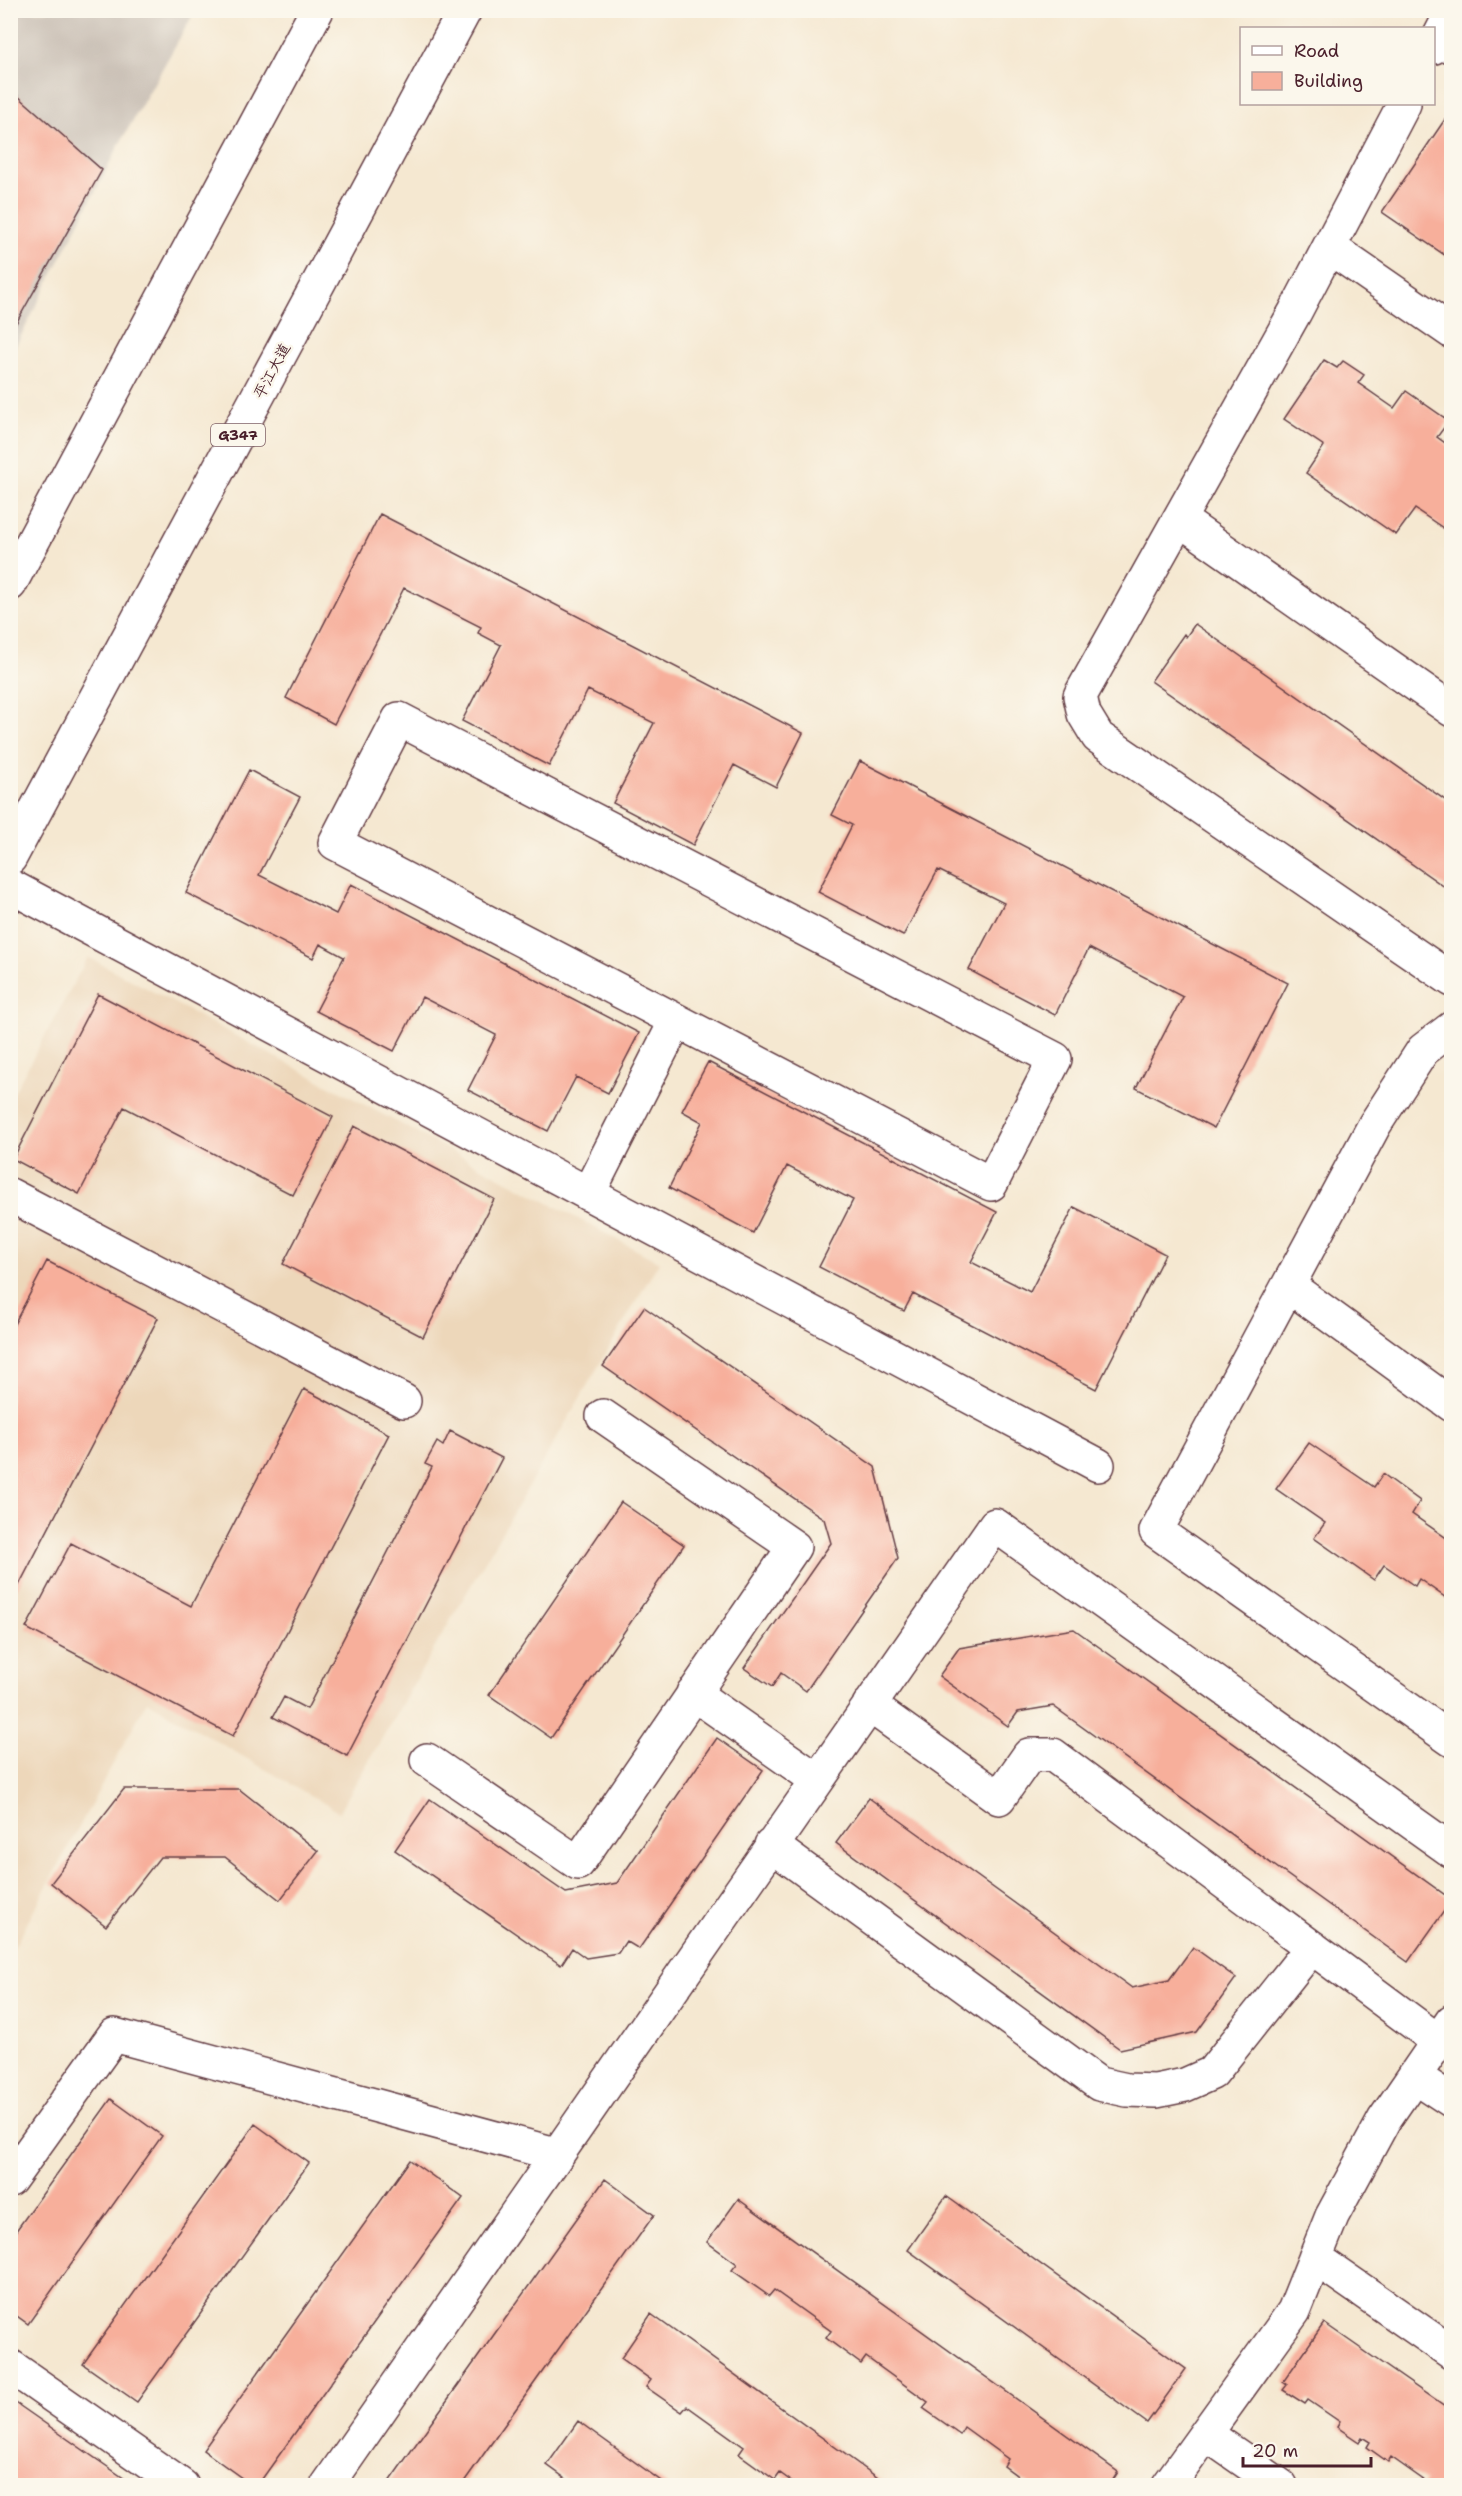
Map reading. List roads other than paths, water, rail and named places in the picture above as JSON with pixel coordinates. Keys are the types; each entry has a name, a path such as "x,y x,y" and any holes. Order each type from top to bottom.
{"main road":[{"path":"10,584 317,10"},
{"name":"平江大道","path":"10,858 465,10"},
{"path":"1435,45 1452,12"},
{"path":"1403,105 1329,247 1080,696 1084,714 1098,736 1452,980"},
{"path":"1329,247 1452,332"},
{"path":"1179,519 1452,710"},
{"path":"399,719 1055,1059 991,1184 676,1021 335,843 399,719"},
{"path":"10,886 1098,1466"},
{"path":"588,1194 676,1021"},
{"path":"1452,1028 1423,1050 1375,1124 1156,1531 1452,1740"},
{"path":"10,1195 404,1401"},
{"path":"1289,1286 1452,1405"},
{"path":"428,1760 578,1863 794,1546 603,1416"},
{"path":"327,2486 555,2154 995,1525 1452,1851"},
{"path":"693,1693 817,1780"},
{"path":"869,1705 999,1798 1029,1755 1053,1755 1312,1947 1445,2031 1379,2130 1332,2216 1294,2312 1168,2486"},
{"path":"771,1845 1099,2084 1127,2090 1156,2091 1185,2085 1212,2073 1312,1947"},
{"path":"10,2180 114,2035 555,2154"},
{"path":"1414,2076 1452,2101"},
{"path":"1316,2259 1452,2353"},
{"path":"10,2366 182,2486"},
{"path":"1206,2434 1281,2486"}]}
